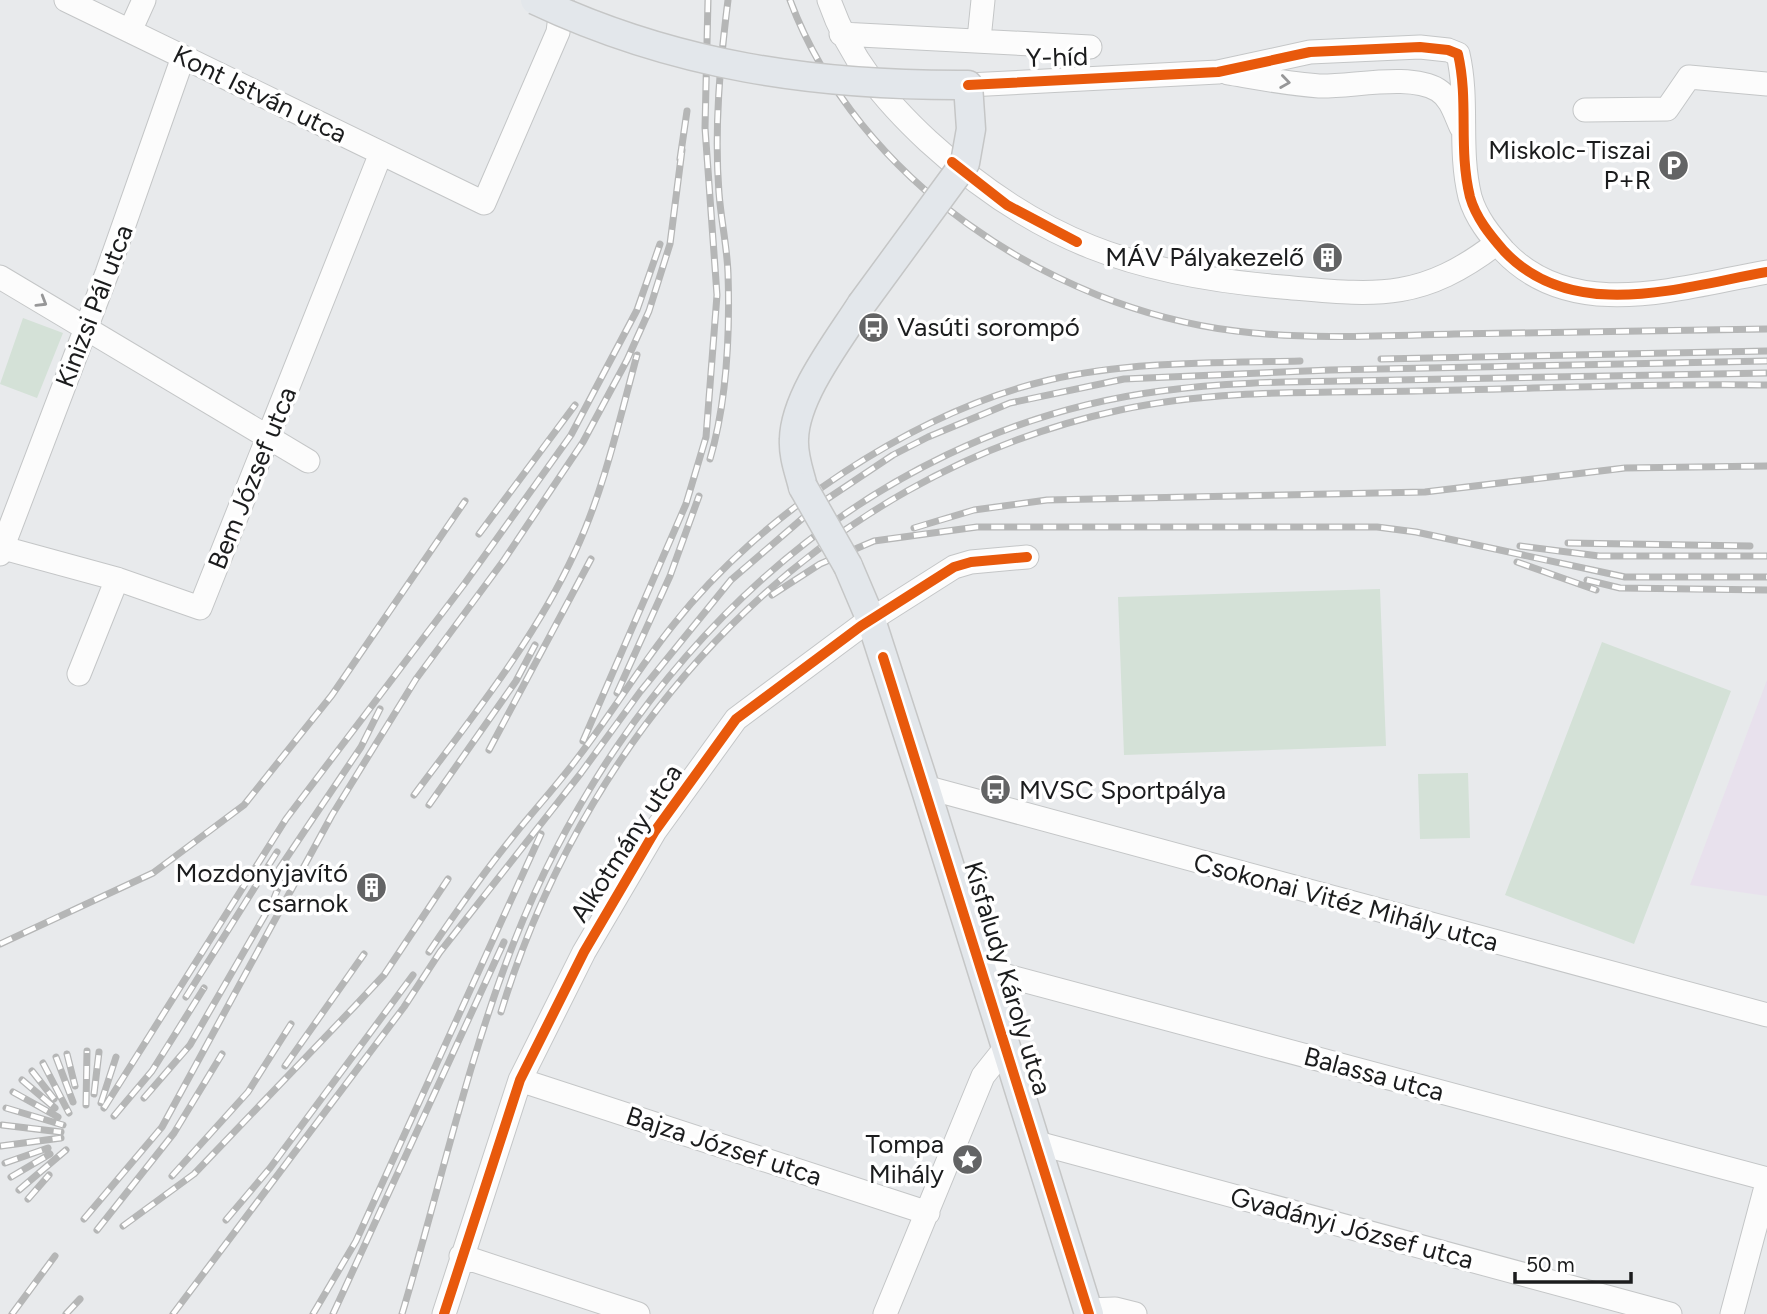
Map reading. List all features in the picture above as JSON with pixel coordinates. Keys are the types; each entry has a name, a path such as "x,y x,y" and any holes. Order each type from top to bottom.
{"main road":[{"name":"Y-híd","path":"535,0 572,17 645,43 732,66 819,80 968,85"},
{"name":"Kisfaludy Károly utca","path":"968,85 971,129 964,163 861,305 807,393 795,424 794,449 803,487 848,566 871,620 1007,1046 1034,1142 1088,1312"}],"street":[{"name":"Kont István utca","path":"66,0 484,202 558,32 562,0"},
{"path":"130,31 144,0"},
{"path":"829,0 841,34 861,68 878,90 951,162 1007,205 1053,231 1119,258 1192,276 1266,286 1387,294 1442,279 1497,243"},
{"path":"979,39 983,0"},
{"path":"841,34 979,39 1090,47"},
{"path":"1217,72 1310,52 1420,47 1458,54 1463,80 1461,128 1471,198 1477,216 1497,243 1532,273 1557,286 1585,294 1648,293 1767,272"},
{"name":"Kinizsi Pál utca","path":"1,549 24,496 84,327 132,204 183,57"},
{"path":"1217,72 1321,86 1410,83 1426,85 1439,91 1449,101 1461,128"},
{"name":"Y-híd","path":"968,85 1217,72"},
{"path":"1585,110 1667,109 1689,77 1767,84"},
{"name":"Bem József utca","path":"1,549 117,579 200,608 381,153"},
{"path":"0,277 308,461"},
{"name":"Alkotmány utca","path":"444,1314 520,1080 584,952 655,831 736,719 871,620 954,567 971,562 1027,557"},
{"path":"79,674 117,579"},
{"name":"Csokonai Vitéz Mihály utca","path":"925,787 1767,1015"},
{"name":"Balassa utca","path":"981,969 1767,1181"},
{"path":"885,1314 983,1076 1007,1046"},
{"name":"Bajza József utca","path":"520,1080 928,1213"},
{"name":"Gvadányi József utca","path":"1034,1142 1670,1314"},
{"path":"1732,1314 1767,1181"},
{"path":"461,1256 638,1314"},
{"path":"1088,1312 1115,1309 1135,1314"}],"shaded area":[{"path":"23,318 63,333 37,398 0,384"},
{"path":"1380,589 1386,746 1124,755 1118,597"},
{"path":"1602,642 1731,691 1634,944 1505,895"},
{"path":"1767,680 1767,896 1690,885"},
{"path":"1468,773 1470,838 1420,839 1418,774"}],"railway":[{"path":"583,741 686,504 706,437 717,295 705,128 708,0"},
{"path":"710,459 724,390 728,343 728,273 719,193 717,145 720,72 728,0"},
{"path":"790,0 821,65 862,124 912,178 968,224 1031,264 1097,295 1166,318 1236,331 1290,336 1767,329"},
{"path":"680,159 687,111"},
{"path":"84,1219 162,1127 332,815 416,679 504,560 583,442 627,360 649,311 670,244 682,150"},
{"path":"104,1108 286,819 465,583 571,435 637,310 660,244"},
{"path":"1381,359 1767,351"},
{"path":"414,795 501,678 559,585 594,504 637,355"},
{"path":"429,952 492,863 579,756 674,624 709,584 750,544 795,507 843,473 945,416 997,395 1049,380 1142,366 1300,361"},
{"path":"173,1314 404,1007 440,952 581,773 640,692 731,580 818,505 893,455 928,437 1010,403 1124,379 1330,370 1767,361"},
{"path":"402,1314 497,987 514,942 561,840 618,745 686,656 764,578 851,510 947,455 1050,415 1161,391 1279,382 1767,373"},
{"path":"501,1012 541,905 593,804 656,711 730,626 814,552 908,491 1010,443 1120,410 1193,398 1304,392 1767,385"},
{"path":"479,534 575,405"},
{"path":"914,528 974,510 1047,500 1425,492 1625,468 1767,466"},
{"path":"617,693 670,576 699,496"},
{"path":"0,944 153,873 244,805 332,695 465,501"},
{"path":"772,595 820,564 874,541 977,527 1377,527 1416,532 1625,577 1767,577"},
{"path":"1568,543 1750,546"},
{"path":"1520,546 1599,556 1767,556"},
{"path":"489,750 591,559"},
{"path":"1517,562 1596,590"},
{"path":"1587,580 1620,588 1767,590"},
{"path":"429,805 516,681 535,645"},
{"path":"277,872 361,747 380,709"},
{"path":"313,1314 356,1241 541,834"},
{"path":"186,997 277,852"},
{"path":"144,1098 190,1045 272,903 288,864"},
{"path":"123,1226 194,1174 355,1006 384,975 448,879"},
{"path":"333,1314 504,942"},
{"path":"285,1066 364,954"},
{"path":"226,1220 270,1168 413,975"},
{"path":"114,1116 152,1071 204,988"},
{"path":"172,1176 248,1092 291,1024"},
{"path":"86,1105 87,1051"},
{"path":"94,1094 99,1052"},
{"path":"67,1054 75,1086"},
{"path":"97,1230 174,1133 222,1054"},
{"path":"56,1057 73,1102"},
{"path":"101,1103 116,1057"},
{"path":"43,1063 69,1113"},
{"path":"32,1071 54,1099"},
{"path":"22,1080 55,1108"},
{"path":"13,1092 58,1117"},
{"path":"6,1108 63,1125"},
{"path":"2,1125 61,1132"},
{"path":"1,1146 61,1138"},
{"path":"5,1163 48,1148"},
{"path":"19,1190 66,1150"},
{"path":"11,1177 50,1154"},
{"path":"28,1199 49,1175"},
{"path":"12,1314 55,1256"},
{"path":"66,1314 80,1299"}],"cycle path":[{"path":"968,85 1218,72 1310,52 1420,47 1448,50 1458,54 1461,72 1466,179 1473,205 1484,226 1504,251 1532,273 1562,287 1595,294 1629,294 1664,291 1767,272"},
{"path":"952,162 1007,205 1077,242"},
{"path":"444,1314 520,1080 584,952 655,831 736,719 861,626 954,567 971,562 1027,557"},
{"path":"883,657 1089,1314"}],"place":[{"name":"Miskolc-Tiszai P+R","path":"1674,165"},
{"name":"MÁV Pályakezelő","path":"1327,257"},
{"name":"Vasúti sorompó","path":"874,327"},
{"name":"MVSC Sportpálya","path":"996,790"},
{"name":"Mozdonyjavító csarnok","path":"371,888"},
{"name":"Tompa Mihály","path":"967,1159"}]}
